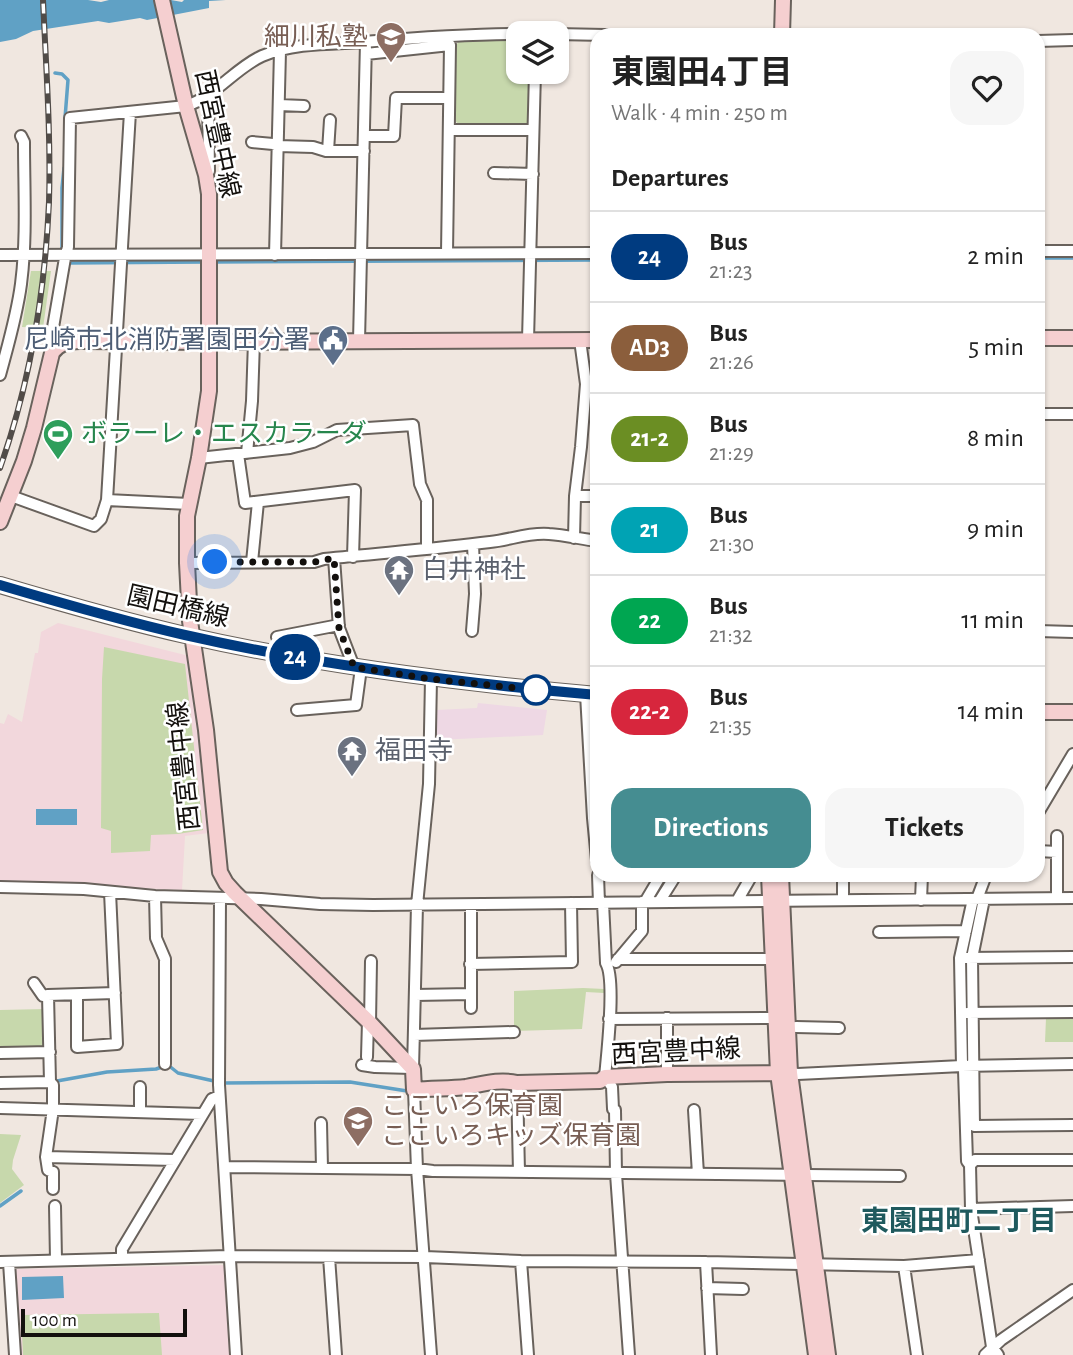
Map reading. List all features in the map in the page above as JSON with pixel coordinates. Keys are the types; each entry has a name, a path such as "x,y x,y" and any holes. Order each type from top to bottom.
{"main road":[{"name":"西宮豊中線","path":"162,0 209,194 207,407 187,516 187,564 190,621 206,730 220,872 240,898 413,1068"},
{"path":"782,28 783,5"},
{"path":"1045,338 1073,338"},
{"path":"0,522 34,428 50,362 55,348 61,344 72,341 590,340"},
{"name":"園田橋線","path":"0,585 192,637 431,679 590,695"},
{"path":"1045,712 1073,712"},
{"name":"西宮豊中線","path":"771,882 776,901 784,1073"},
{"name":"西宮豊中線","path":"780,882 772,959 775,1018 810,1265 828,1355"},
{"path":"413,1068 414,1090"},
{"name":"西宮豊中線","path":"414,1090 504,1081 600,1081 605,1077 667,1074 784,1073"},
{"name":"西宮豊中線","path":"810,1265 816,1355"}],"street":[{"path":"366,48 448,36 506,34"},
{"path":"569,34 590,35"},
{"path":"1045,41 1073,40"},
{"path":"55,348 51,339 68,247 70,118 193,104 249,64 280,51 311,46 366,48 450,45 447,253"},
{"path":"359,341 366,48"},
{"path":"275,255 280,51"},
{"path":"528,340 535,84"},
{"path":"208,94 209,194"},
{"path":"364,136 394,136 396,98 449,98"},
{"path":"279,105 304,106"},
{"path":"10,495 94,527 101,519 107,500 130,112"},
{"path":"328,151 330,120"},
{"path":"449,130 533,130"},
{"path":"0,375 4,343 21,282 24,142 21,136"},
{"path":"251,142 313,147 328,151 364,151"},
{"path":"494,173 533,174"},
{"path":"1045,251 1073,251"},
{"path":"0,256 22,255 65,260 208,259 275,255 361,259 447,253 530,258 590,254"},
{"path":"574,538 575,496 586,384 580,340"},
{"path":"254,341 252,401 242,453 245,503 355,490 353,556"},
{"path":"584,411 590,411"},
{"path":"1045,414 1073,414"},
{"path":"199,458 289,448 313,442 337,430 413,425 421,484 427,500 427,548"},
{"path":"575,496 590,496"},
{"path":"107,500 189,505"},
{"path":"252,562 258,502"},
{"path":"187,564 314,562 404,553 547,533 590,540"},
{"path":"472,631 475,594 473,544"},
{"path":"297,710 356,705 358,667 339,625 334,558"},
{"path":"277,636 339,625"},
{"path":"1045,631 1073,632"},
{"path":"371,961 365,1061 413,1068 416,905 429,784 431,679"},
{"path":"1045,803 1073,754"},
{"path":"1057,836 1057,898"},
{"path":"1045,851 1057,852"},
{"path":"599,882 606,963 610,969 611,987 605,1077 612,1087 629,1355"},
{"path":"610,969 642,931 643,902 656,882"},
{"path":"659,902 672,882"},
{"path":"737,901 748,882"},
{"path":"843,882 843,900"},
{"path":"921,900 922,882"},
{"path":"967,1066 972,1013 966,931 984,882"},
{"path":"0,887 84,889 155,896 240,898 338,905 1073,898"},
{"path":"77,995 77,1047 117,1044 110,892"},
{"path":"155,896 156,939 165,959 165,1064"},
{"path":"220,898 219,1096 236,1355"},
{"path":"971,1166 967,1161 970,1126 967,1066 960,1013 966,958 978,899"},
{"path":"470,964 572,961 571,903"},
{"path":"471,905 471,1008"},
{"path":"879,932 966,931"},
{"path":"966,958 1073,957"},
{"path":"618,959 772,959"},
{"path":"34,983 43,996 115,993"},
{"path":"415,995 471,994"},
{"path":"48,995 50,1082 53,1085 55,1109 46,1157 48,1170 53,1172 53,1189"},
{"path":"960,1013 1073,1012"},
{"path":"667,1018 667,1074"},
{"path":"609,1019 775,1018"},
{"path":"796,1027 839,1028"},
{"path":"414,1035 514,1031"},
{"path":"0,1053 50,1052"},
{"path":"784,1073 1073,1064"},
{"path":"0,1083 50,1082"},
{"path":"517,1083 519,1172"},
{"path":"140,1087 140,1112"},
{"path":"414,1090 431,1355"},
{"path":"122,1259 122,1248 202,1114 213,1098 219,1096"},
{"path":"0,1108 202,1114"},
{"path":"694,1110 698,1174"},
{"path":"321,1123 322,1168"},
{"path":"970,1126 1073,1125"},
{"path":"46,1157 175,1160"},
{"path":"1073,1160 975,1160 971,1166 971,1209 992,1352 1073,1290"},
{"path":"225,1167 900,1177"},
{"path":"55,1206 57,1260"},
{"path":"971,1209 1073,1206"},
{"path":"15,1355 4,1262 229,1256 904,1266 979,1260"},
{"path":"329,1257 336,1355"},
{"path":"521,1261 528,1355"},
{"path":"706,1262 711,1355"},
{"path":"904,1266 917,1355"},
{"path":"707,1288 743,1289"}],"shaded area":[{"path":"58,623 189,656 209,833 185,836 182,890 113,887 92,883 0,882 0,723 4,724 8,714 22,722 41,632"},
{"path":"478,703 547,710 543,735 437,740 436,710 477,708"},
{"path":"223,1265 231,1355 18,1355 13,1272 16,1269"}],"green space":[{"path":"459,41 506,41 506,84 529,84 528,124 460,125 455,121 455,47"},
{"path":"31,271 51,271 43,328 22,327"},
{"path":"104,647 185,664 203,830 151,835 150,851 111,853 111,831 101,828"},
{"path":"604,989 604,993 586,992 582,1029 514,1031 514,991"},
{"path":"46,1009 46,1048 0,1050 0,1010"},
{"path":"1073,1017 1073,1042 1045,1042 1046,1018"},
{"path":"0,1134 21,1135 12,1169 24,1185 0,1203"},
{"path":"159,1313 162,1355 23,1355 21,1315"}],"water":[{"path":"0,0 226,0 209,1 209,8 147,20 140,18 109,23 98,21 33,31 16,39 0,42"},
{"path":"36,809 77,809 77,825 36,825"},
{"path":"63,1276 64,1298 22,1300 22,1277"}],"waterway":[{"path":"55,73 62,74 68,80 65,118"},
{"path":"62,254 64,168"},
{"path":"1045,258 1073,258"},
{"path":"214,262 590,260"},
{"path":"67,263 206,262"},
{"path":"57,1085 57,1081 107,1072 156,1069 168,1065 178,1073 214,1081"},
{"path":"223,1083 350,1082 407,1089"},
{"path":"0,1206 21,1191"}],"railway":[{"path":"0,468 28,370 44,270 49,177 43,0"}],"bus line":[{"name":"24","path":"0,585 182,635 312,660 431,679 590,694"}],"place":[{"name":"細川私塾","path":"391,64"},
{"name":"尼崎市北消防署園田分署","path":"333,367"},
{"name":"ボラーレ・エスカラーダ","path":"58,461"},
{"name":"白井神社","path":"399,597"},
{"name":"福田寺","path":"352,778"},
{"name":"ここいろ保育園 ここいろキッズ保育園","path":"358,1148"}],"district":[{"name":"東園田町二丁目","path":"959,1222"}],"route":[{"path":"215,562 314,562 334,558 339,628 354,667 431,679 536,690"}]}
